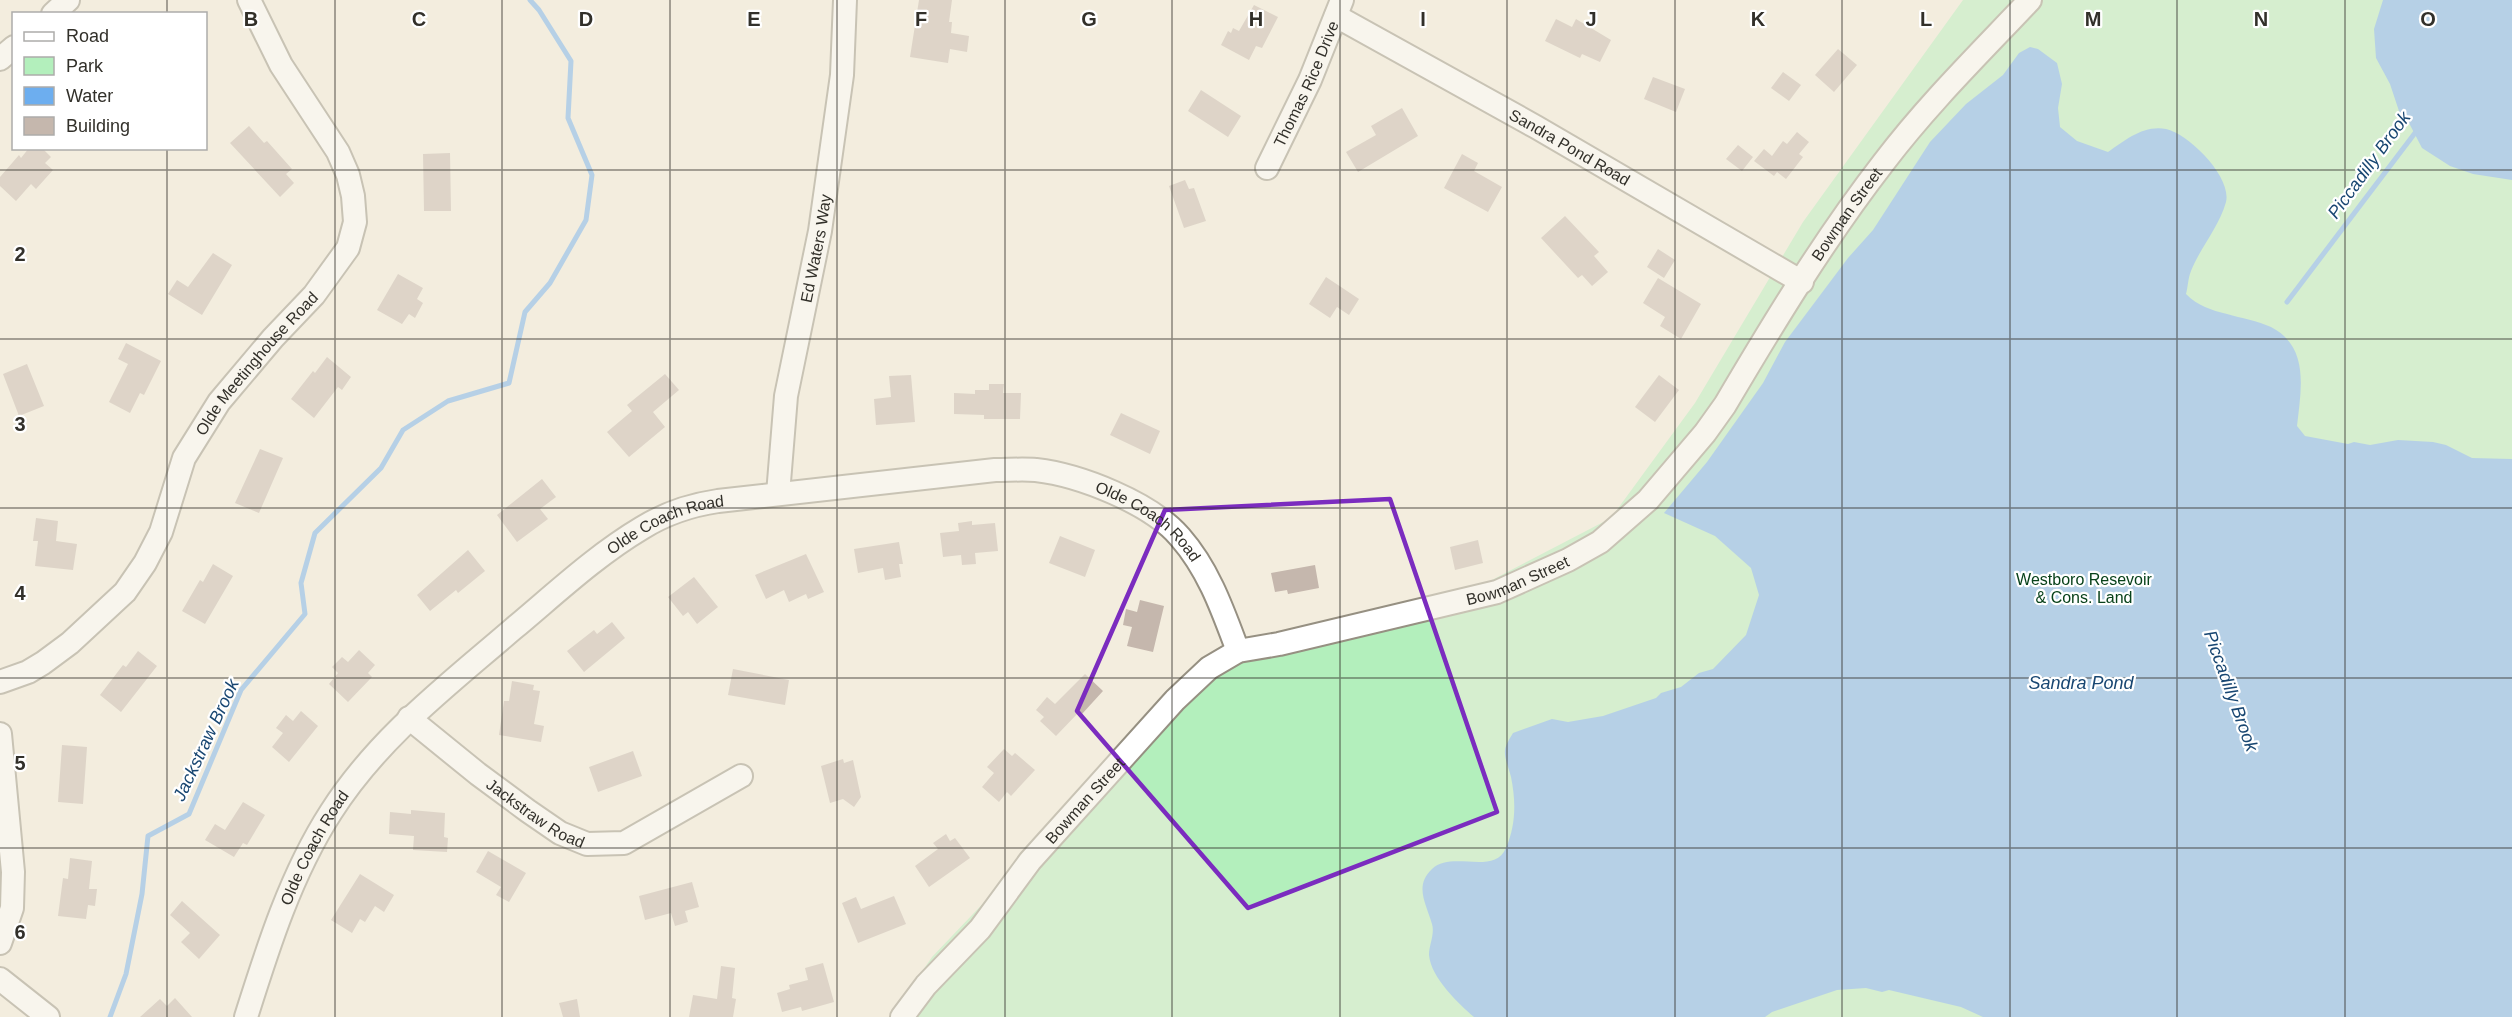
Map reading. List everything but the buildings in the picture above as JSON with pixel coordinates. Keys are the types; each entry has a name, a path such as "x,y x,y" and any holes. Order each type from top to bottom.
{"street":[{"path":"55,12 68,0"},
{"name":"Olde Meetinghouse Road","path":"0,682 28,672 44,663 70,643 125,592 145,563 161,532 184,458 219,402 273,338 314,295 348,248 355,222 353,196 348,175 338,152 281,65 249,0"},
{"name":"Ed Waters Way","path":"778,494 786,396 820,231 842,75 845,0"},
{"name":"Bowman Street","path":"902,1017 926,985 980,929 1030,861 1175,700 1209,668 1238,651 1279,644 1497,592 1568,560 1600,542 1648,500 1705,433 1725,405 1842,218 1886,160 1969,64 2030,0"},
{"name":"Sandra Pond Road","path":"1339,8 1536,127 1802,282"},
{"name":"Thomas Rice Drive","path":"1268,168 1310,80 1339,8"},
{"path":"0,59 12,49"},
{"name":"Olde Coach Road","path":"246,1017 294,882 312,845 332,810 381,748 409,718 614,546 643,527 693,505 995,470 1036,470 1073,477 1147,509 1179,535 1198,560 1211,584 1238,651"},
{"name":"Jackstraw Road","path":"409,718 528,812 560,833 587,844 624,843 741,776"},
{"path":"0,734 13,881 12,908 0,943"},
{"path":"0,979 48,1017"}],"highlighted area":[{"path":"1390,499 1497,812 1248,908 1077,711 1165,510"}],"green space":[{"name":"Sandra Pond","path":"1963,0 2512,0 2512,1017 891,1017 932,957 1211,664 1421,617 1611,518 1695,403 1803,222"}],"water":[{"path":"2383,0 2512,0 2512,180 2473,174 2450,166 2422,148 2409,123 2401,117 2390,84 2376,58 2374,29"},
{"name":"Sandra Pond","path":"2030,47 2038,49 2057,63 2062,84 2058,108 2060,127 2077,141 2108,152 2142,131 2166,129 2186,139 2216,169 2226,192 2226,202 2219,220 2191,271 2186,294 2205,307 2271,327 2292,346 2300,370 2301,384 2297,426 2305,436 2348,444 2354,442 2370,445 2398,440 2433,442 2446,445 2472,458 2512,459 2512,1017 1983,1017 1961,1007 1889,990 1882,992 1866,988 1837,990 1772,1012 1765,1017 1474,1017 1447,990 1431,964 1429,955 1433,928 1423,895 1427,875 1440,864 1492,860 1500,856 1506,848 1512,831 1514,804 1513,786 1505,750 1513,733 1552,719 1568,722 1603,716 1656,698 1661,693 1681,687 1699,673 1713,669 1746,635 1759,595 1751,568 1715,536 1664,513 1707,462 1763,383 1785,342 1848,258 1873,230 1930,142 1966,104 2003,75 2019,53"}],"waterway":[{"name":"Jackstraw Brook","path":"110,1017 126,974 142,894 148,836 189,814 241,690 305,614 301,583 315,533 381,468 403,430 448,401 509,383 525,312 550,283 586,220 592,175 568,118 571,61 539,10 530,0"},
{"name":"Piccadilly Brook","path":"2287,302 2418,129"}],"park label":[{"name":"Westboro Resevoir & Cons. Land","path":"2084,588"}]}
